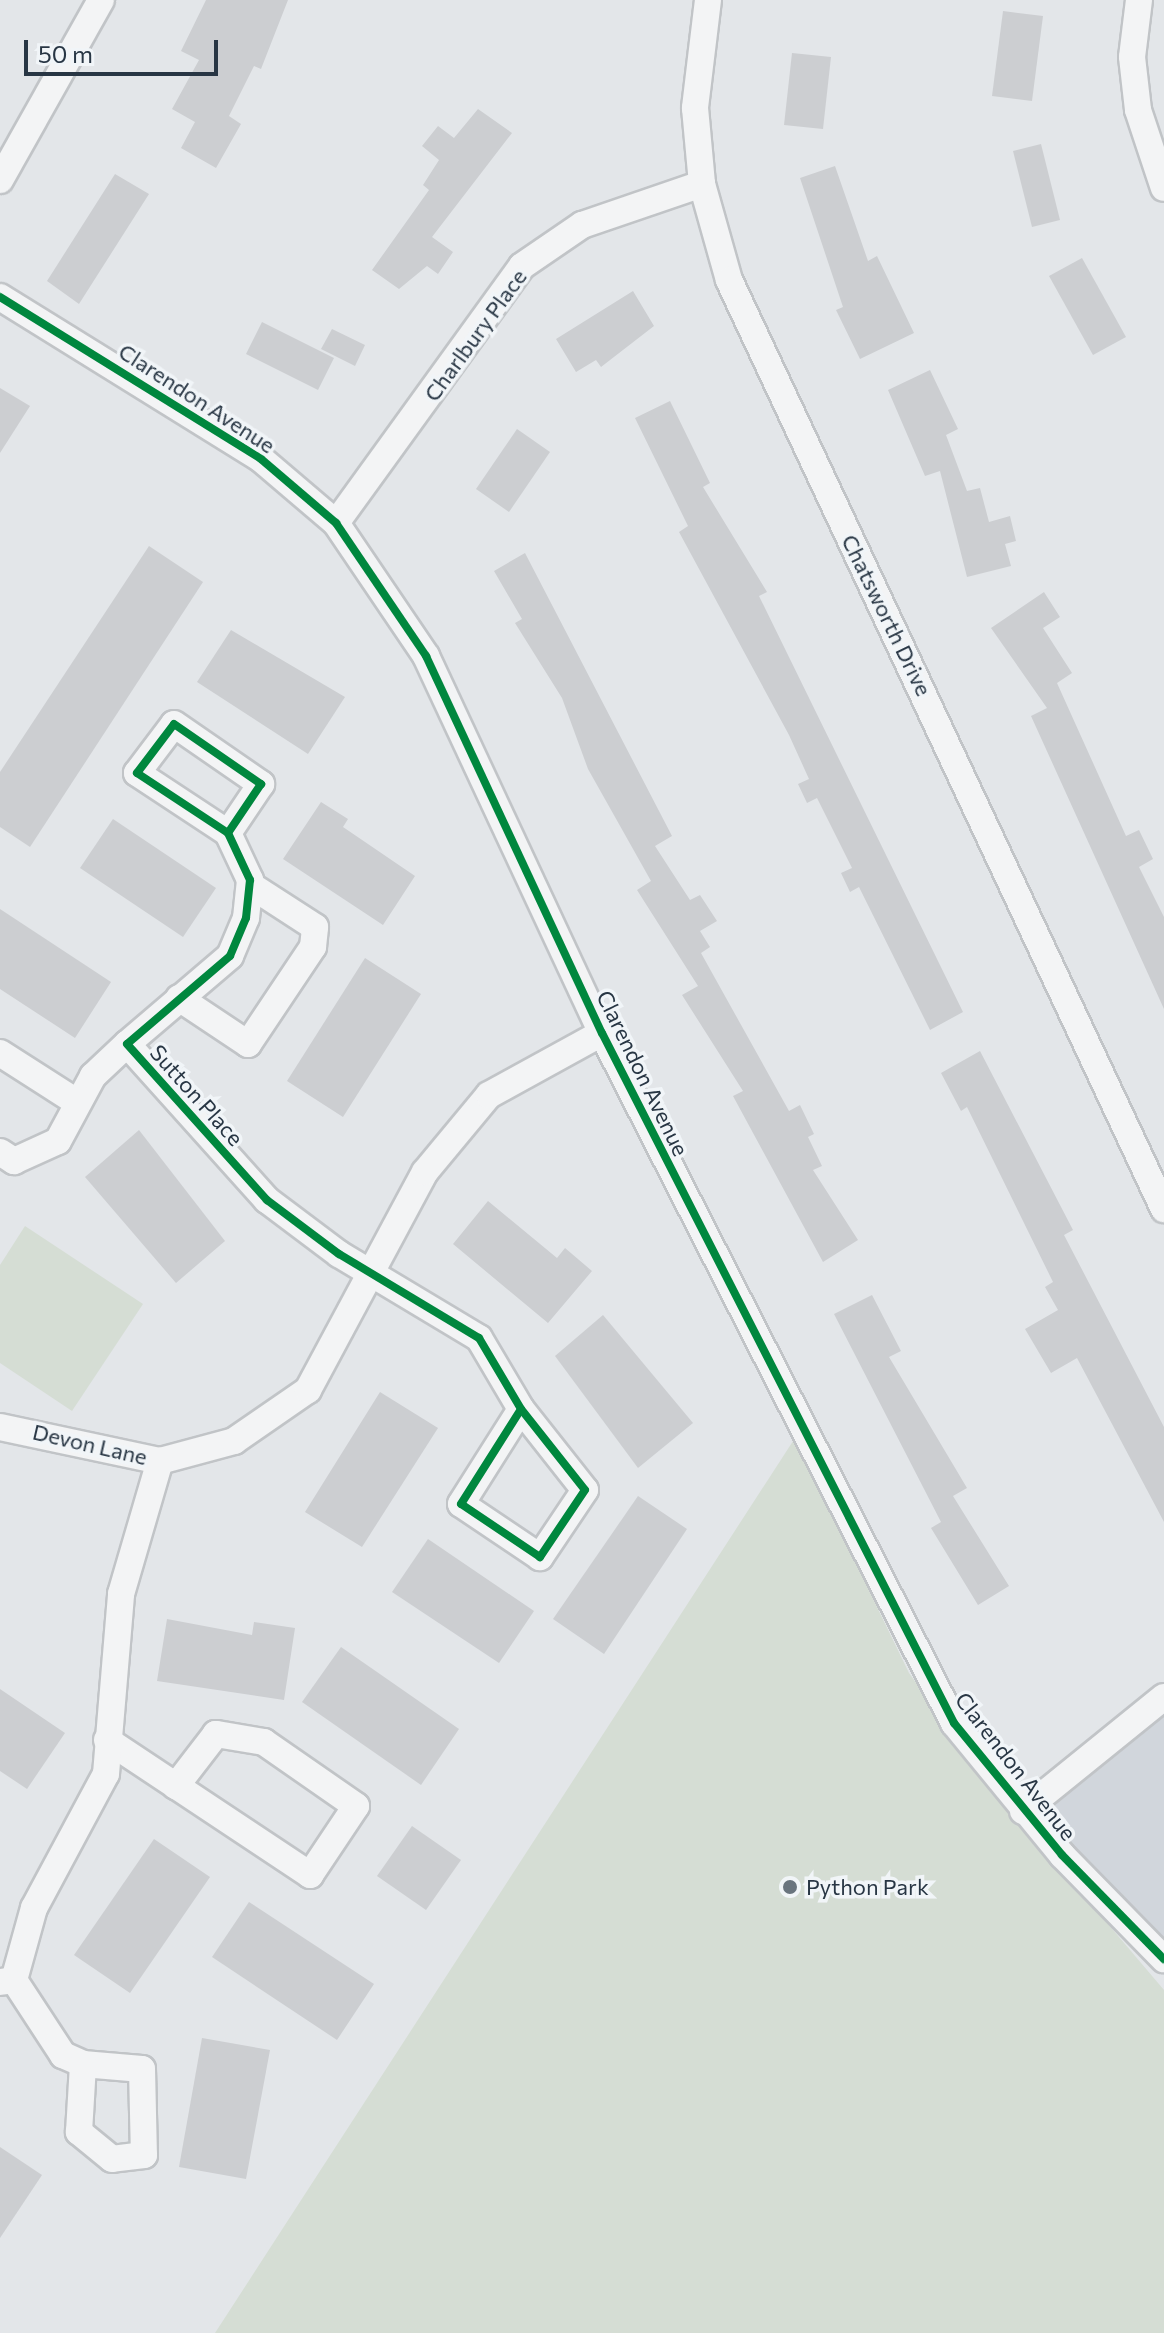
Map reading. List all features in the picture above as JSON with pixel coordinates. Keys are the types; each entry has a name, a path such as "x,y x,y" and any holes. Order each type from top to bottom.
{"street":[{"path":"0,180 101,0"},
{"name":"Chatsworth Drive","path":"708,0 695,108 702,184 729,280 1164,1209"},
{"path":"1139,0 1132,57 1138,110 1164,188"},
{"name":"Charlbury Place","path":"336,523 522,266 582,225 702,184"},
{"name":"Clarendon Avenue","path":"0,297 261,459 336,523 426,656 602,1033 899,1624 954,1723 1023,1811 1164,1959"},
{"path":"179,998 248,1044 313,947 315,927 250,885 228,833 137,773 174,724 261,784 228,833"},
{"name":"Sutton Place","path":"0,1152 14,1161 37,1157 58,1141 75,1101 127,1044 230,956 246,918 250,885"},
{"name":"Devon Lane","path":"0,1427 160,1461 234,1441 308,1390 376,1272 425,1172 489,1095 602,1033"},
{"name":"Sutton Place","path":"127,1044 267,1200 479,1338 521,1409 585,1490 540,1557 461,1504 521,1409"},
{"path":"0,1053 75,1101"},
{"path":"83,2064 43,2034 7,1981 34,1908 106,1774 121,1594 160,1461"},
{"path":"1023,1811 1164,1697"},
{"path":"107,1740 176,1786 310,1875 356,1806 264,1742 216,1734 176,1786"}],"shaded area":[{"path":"25,1226 143,1304 72,1411 0,1363 0,1265"},
{"name":"Python Park","path":"795,1438 909,1673 989,1784 1164,1990 1164,2333 215,2333"},
{"path":"1164,1697 1164,1952 1019,1811"}],"building":[{"path":"206,0 288,0 261,69 254,66 229,116 241,124 216,168 181,148 195,122 172,109 199,60 181,51"},
{"path":"1003,11 1043,16 1032,101 992,96"},
{"path":"792,53 831,57 823,129 784,125"},
{"path":"478,109 512,133 432,237 453,252 438,274 427,266 399,289 372,270 429,190 423,185 439,160 422,146 438,126 454,138"},
{"path":"1041,144 1060,220 1032,227 1013,151"},
{"path":"835,166 868,261 877,256 914,333 860,359 836,310 843,307 800,178"},
{"path":"115,174 149,194 79,304 47,281"},
{"path":"1082,258 1126,337 1093,355 1049,276"},
{"path":"633,291 654,326 601,367 596,360 576,372 556,339"},
{"path":"262,322 334,358 318,390 246,354"},
{"path":"332,329 365,345 355,366 321,349"},
{"path":"930,370 958,429 946,435 967,491 980,488 989,522 1010,516 1016,541 1005,544 1011,566 967,577 940,471 925,476 888,390"},
{"path":"0,388 30,406 0,453"},
{"path":"670,401 710,483 703,487 767,592 759,596 963,1012 930,1030 859,887 850,892 841,873 852,868 817,798 807,803 798,784 809,779 789,735 679,532 688,526 635,418"},
{"path":"517,429 550,452 509,512 476,489"},
{"path":"149,546 203,582 30,847 0,827 0,772"},
{"path":"525,553 672,836 655,846 690,900 700,895 717,921 700,931 710,947 701,953 789,1111 800,1105 814,1134 808,1137 822,1166 813,1170 858,1240 823,1262 733,1096 743,1091 682,995 698,986 637,890 651,881 588,769 562,698 515,623 522,619 494,571"},
{"path":"1044,592 1060,617 1043,628 1072,673 1057,683 1126,836 1139,830 1153,859 1139,867 1164,917 1164,1009 1031,716 1047,708 991,628"},
{"path":"231,630 345,697 308,754 197,682"},
{"path":"321,802 348,819 343,827 415,876 383,925 283,859"},
{"path":"113,819 216,888 183,937 80,868"},
{"path":"0,909 111,982 75,1038 0,989"},
{"path":"365,958 421,994 343,1117 287,1081"},
{"path":"980,1051 1073,1230 1064,1235 1164,1427 1164,1522 1077,1358 1051,1373 1025,1329 1058,1310 1045,1287 1053,1282 967,1107 961,1111 941,1073"},
{"path":"139,1130 225,1241 176,1283 85,1177"},
{"path":"488,1201 557,1258 565,1248 592,1271 548,1323 453,1244"},
{"path":"872,1295 901,1351 889,1357 967,1488 953,1496 1009,1586 978,1605 931,1528 941,1522 834,1314"},
{"path":"603,1315 693,1423 638,1468 555,1356"},
{"path":"380,1392 438,1428 362,1547 305,1512"},
{"path":"638,1496 687,1529 604,1654 553,1619"},
{"path":"428,1539 534,1611 499,1663 392,1592"},
{"path":"167,1619 252,1635 254,1622 295,1628 284,1700 157,1681"},
{"path":"341,1647 459,1729 421,1785 302,1702"},
{"path":"0,1689 65,1733 27,1789 0,1771"},
{"path":"412,1826 461,1860 426,1910 377,1876"},
{"path":"154,1839 210,1877 130,1993 74,1955"},
{"path":"249,1902 374,1984 337,2040 212,1957"},
{"path":"202,2038 270,2050 246,2179 179,2167"},
{"path":"0,2147 42,2175 0,2238"}],"cycle path":[{"path":"0,297 261,459 336,523 426,656 602,1033 954,1723 1062,1855 1164,1959"},
{"path":"228,833 137,773 174,724 261,784 228,833 250,880 246,918 230,956 127,1044 267,1200 339,1254 479,1338 521,1409 585,1490 540,1557 461,1504 521,1409"}],"place":[{"name":"Python Park","path":"790,1887"}]}
